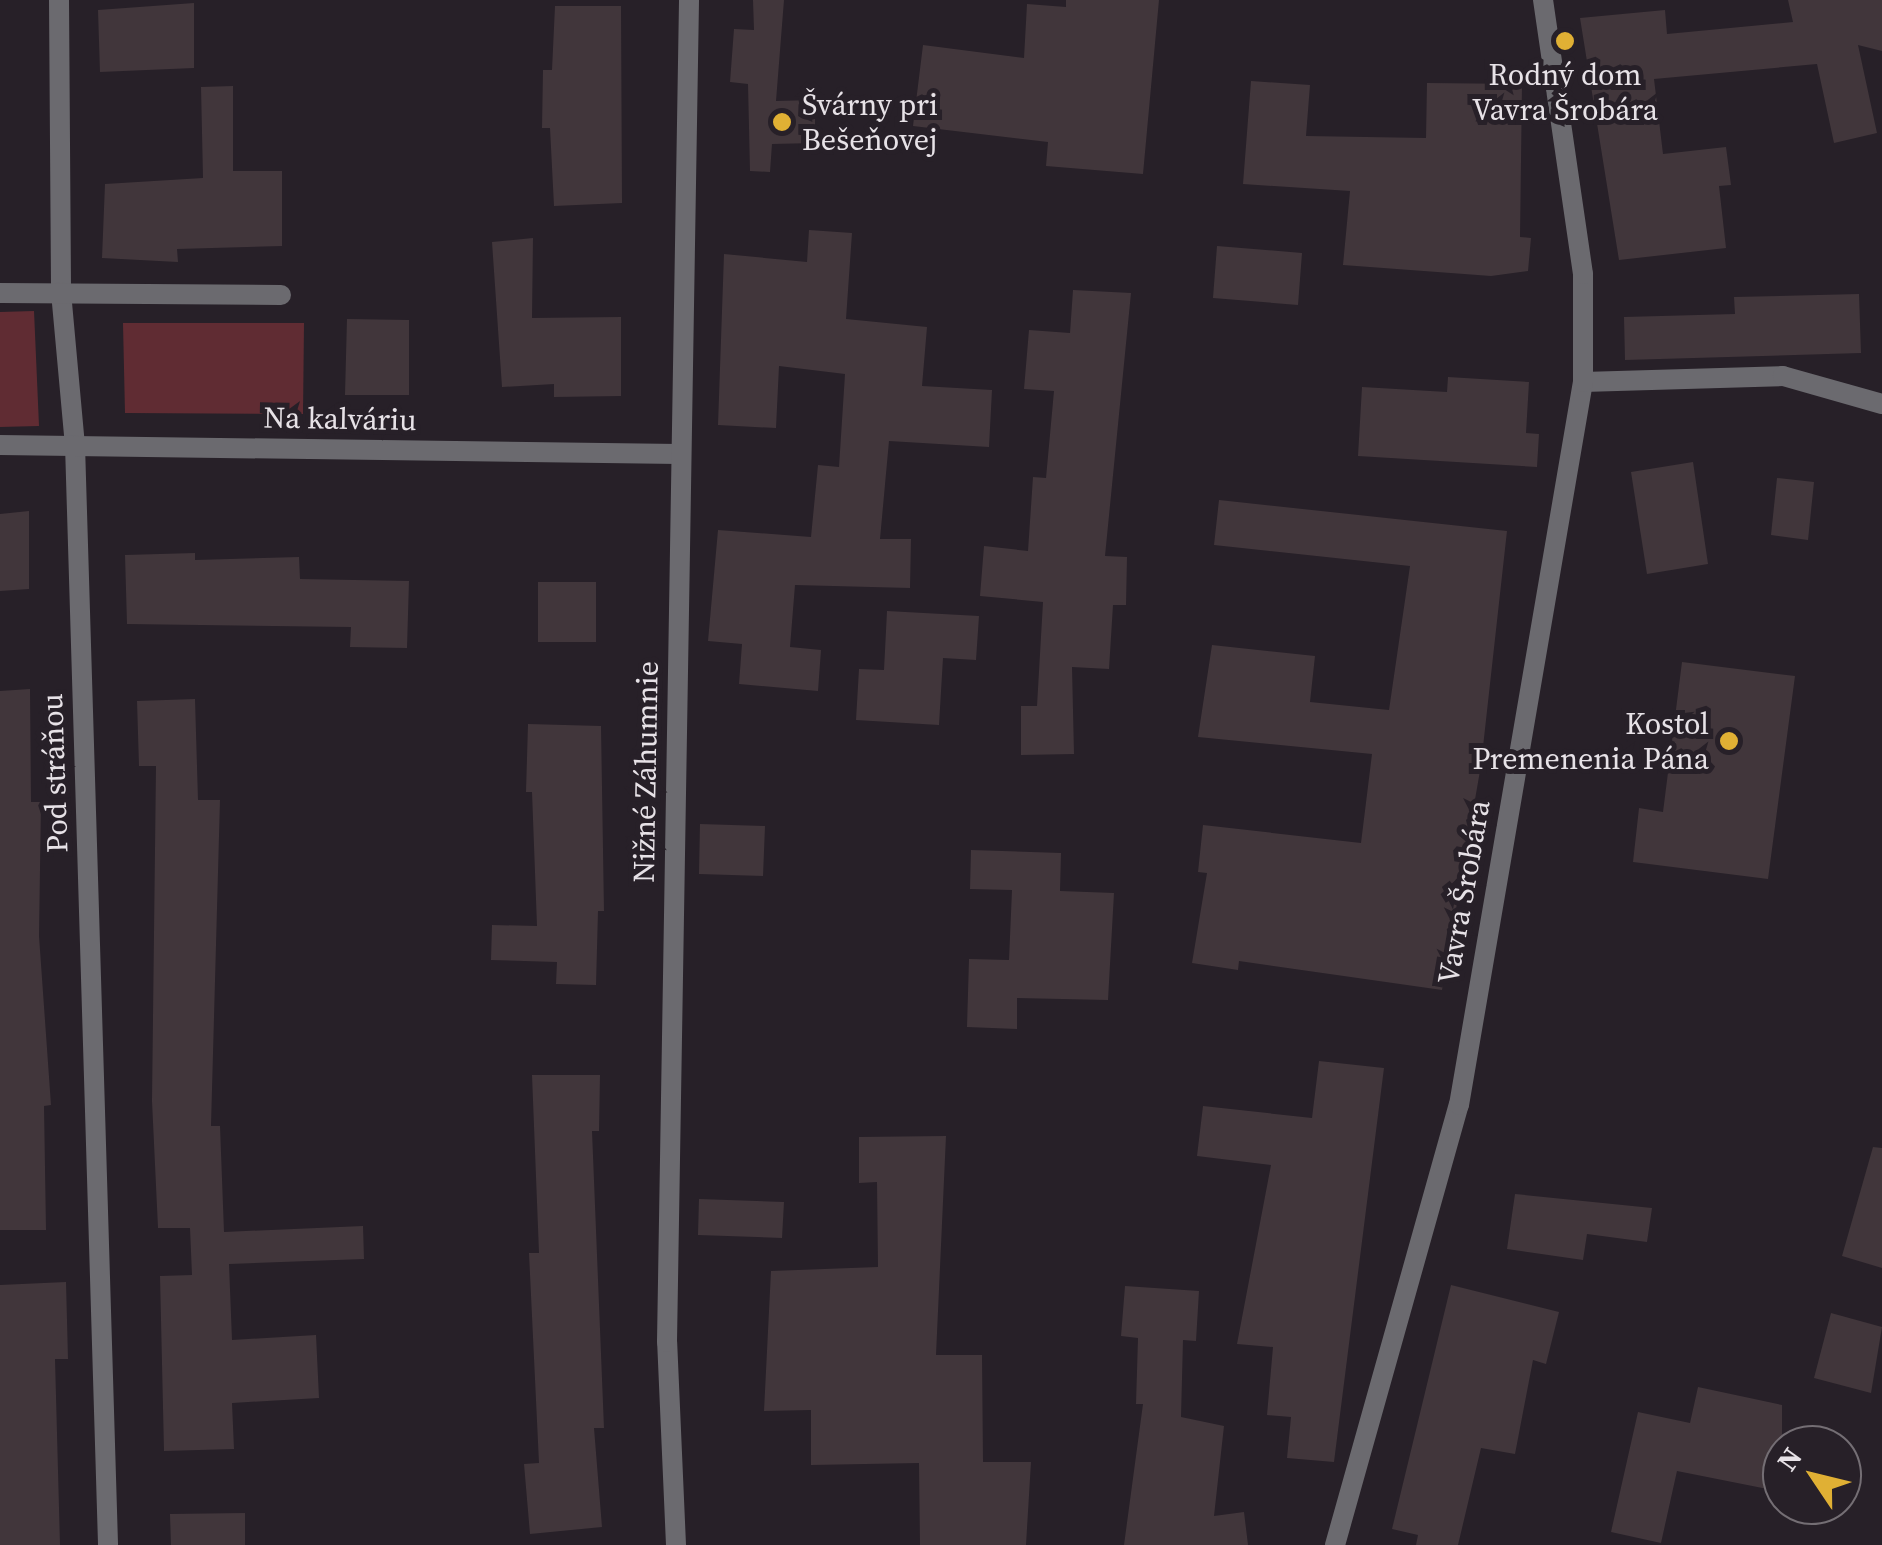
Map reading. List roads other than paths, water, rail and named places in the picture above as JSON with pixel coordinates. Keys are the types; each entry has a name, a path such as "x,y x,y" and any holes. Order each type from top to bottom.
{"street":[{"name":"Pod stráňou","path":"59,0 61,292 75,445 108,1545"},
{"name":"Nižné Záhumnie","path":"676,1545 667,1342 689,0"},
{"name":"Vavra Šrobára","path":"1335,1545 1459,1106 1583,382 1583,274 1543,0"},
{"path":"0,293 281,295"},
{"path":"1583,382 1783,376 1882,404"},
{"name":"Na kalváriu","path":"0,445 680,454"}],"place":[{"name":"Rodný dom Vavra Šrobára","path":"1565,41"},
{"name":"Švárny pri Bešeňovej","path":"782,122"},
{"name":"Kostol Premenenia Pána","path":"1729,741"}]}
